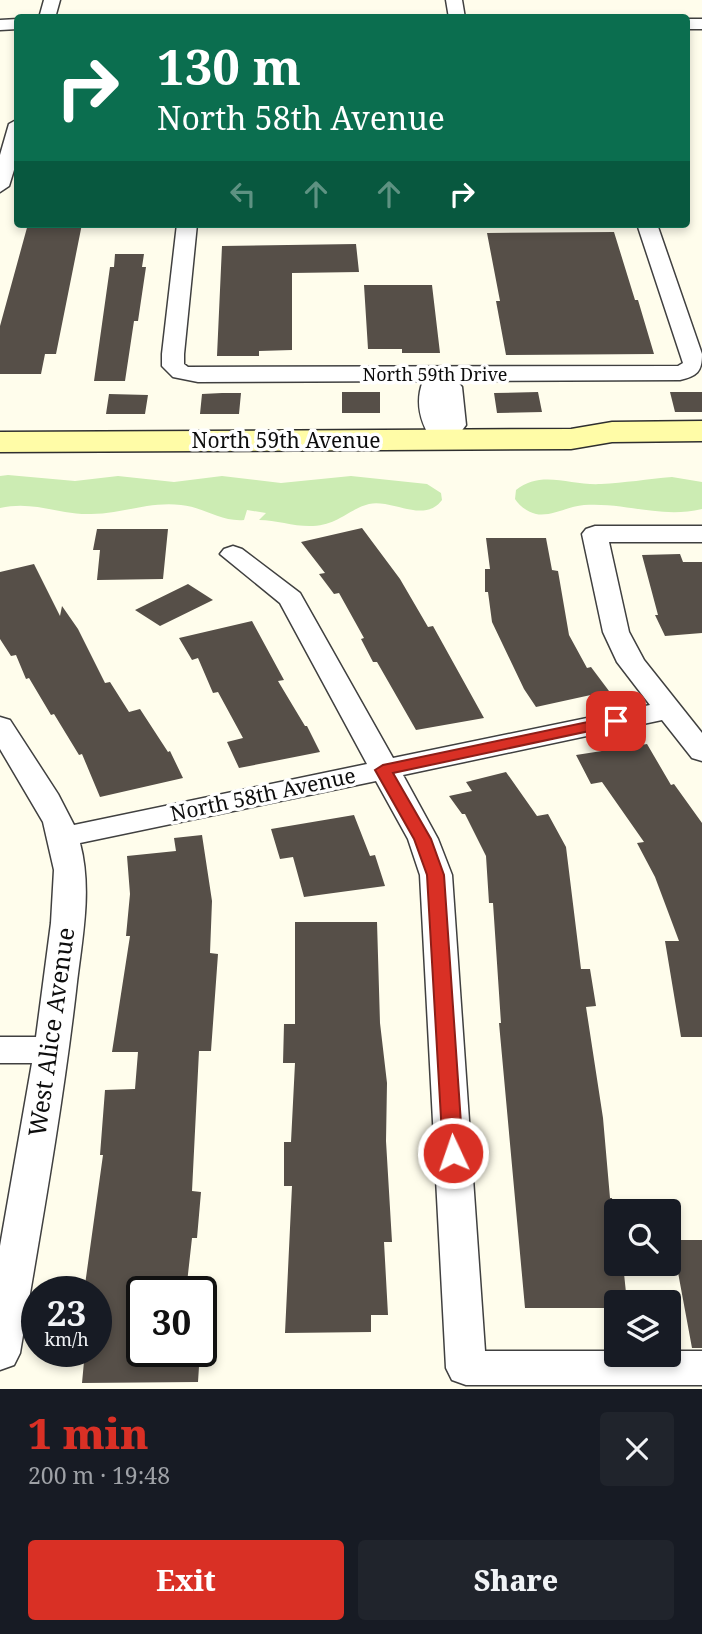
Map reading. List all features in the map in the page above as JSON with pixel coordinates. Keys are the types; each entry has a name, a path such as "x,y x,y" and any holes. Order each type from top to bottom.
{"main road":[{"name":"North 59th Avenue","path":"0,442 571,439 612,432 702,431"},
{"name":"North 59th Avenue","path":"571,439 613,450 702,450"}],"street":[{"path":"0,186 14,138"},
{"name":"North 59th Drive","path":"187,228 173,354 173,366 181,372 198,375 437,375 668,374 690,370 694,363 692,354 649,228"},
{"path":"437,375 429,387 432,424 443,440"},
{"path":"702,534 595,534 616,632 631,662 702,752"},
{"path":"233,554 265,576 291,599 423,839 436,875 466,1368 702,1368"},
{"name":"North 58th Avenue","path":"63,837 668,710"},
{"name":"West Alice Avenue","path":"0,726 51,810 63,837 68,870 69,907 53,1050 0,1353"},
{"path":"0,1050 53,1050"}],"green space":[{"path":"0,476 75,481 118,476 174,482 222,476 281,483 351,476 427,484 441,493 442,500 435,507 426,510 369,504 329,523 313,526 259,520 266,513 247,510 244,520 236,520 189,506 170,504 79,514 24,506 0,508"},
{"path":"672,477 702,482 702,509 672,512 584,505 542,515 527,510 515,499 516,490 536,480 601,484"}],"building":[{"path":"27,228 81,228 56,354 45,354 41,374 0,374 0,326"},
{"path":"614,232 654,354 506,355 496,301 500,301 487,233"},
{"path":"356,244 359,272 292,273 292,350 259,351 259,356 217,356 222,246"},
{"path":"115,254 144,254 142,267 146,267 138,321 134,321 125,381 94,381 110,267 114,267"},
{"path":"364,285 432,285 440,353 402,353 402,349 368,349"},
{"path":"342,392 380,392 380,413 342,413"},
{"path":"538,392 542,412 497,413 494,393"},
{"path":"670,392 702,392 702,412 675,412"},
{"path":"241,393 239,414 200,414 202,394"},
{"path":"109,394 148,395 145,414 106,414"},
{"path":"362,528 400,579 428,627 433,626 484,718 416,730 377,662 373,662 361,639 364,638 339,593 334,594 319,574 325,573 301,542"},
{"path":"97,529 168,529 163,579 97,580 100,550 93,550"},
{"path":"486,538 546,538 552,570 558,571 569,635 587,668 591,667 609,691 536,707 524,689 492,622 488,592 485,592 485,569 490,569"},
{"path":"680,554 683,562 702,562 702,633 665,636 655,615 658,615 642,555"},
{"path":"34,564 60,616 62,606 78,629 105,683 110,682 129,712 140,709 168,752 170,751 183,778 100,797 82,754 79,755 54,714 51,715 29,678 26,679 16,655 11,656 0,639 0,572"},
{"path":"188,584 213,600 160,626 135,610"},
{"path":"252,621 284,680 278,681 320,752 239,768 227,742 243,738 218,692 213,693 198,658 192,660 179,638"},
{"path":"647,744 671,785 674,784 702,823 702,1037 681,1037 665,941 679,941 655,877 637,843 644,842 602,782 591,784 576,755"},
{"path":"506,772 537,816 548,814 566,847 581,969 590,969 596,1006 586,1007 612,1199 604,1199 604,1276 624,1276 626,1290 604,1290 604,1308 525,1308 499,1023 493,903 489,903 486,856 465,814 462,814 449,796 472,791 466,782"},
{"path":"354,815 370,856 375,855 385,886 304,897 293,857 280,859 271,829"},
{"path":"202,835 212,901 210,953 218,954 211,1051 199,1051 192,1191 201,1192 197,1238 192,1238 188,1276 126,1276 126,1367 199,1367 198,1382 82,1383 84,1367 112,1367 112,1276 86,1276 103,1155 100,1155 105,1090 135,1089 138,1052 112,1052 130,936 126,936 130,894 127,856 176,851 174,838"},
{"path":"295,922 377,922 380,1023 387,1083 386,1141 392,1242 384,1242 388,1315 371,1315 371,1332 285,1333 292,1186 284,1186 284,1142 291,1142 295,1063 283,1063 284,1024 295,1024"},
{"path":"681,1240 702,1240 702,1348 692,1348 679,1276 681,1276"}],"route":[{"path":"453,1153 436,875 423,839 383,770 616,721"}]}
